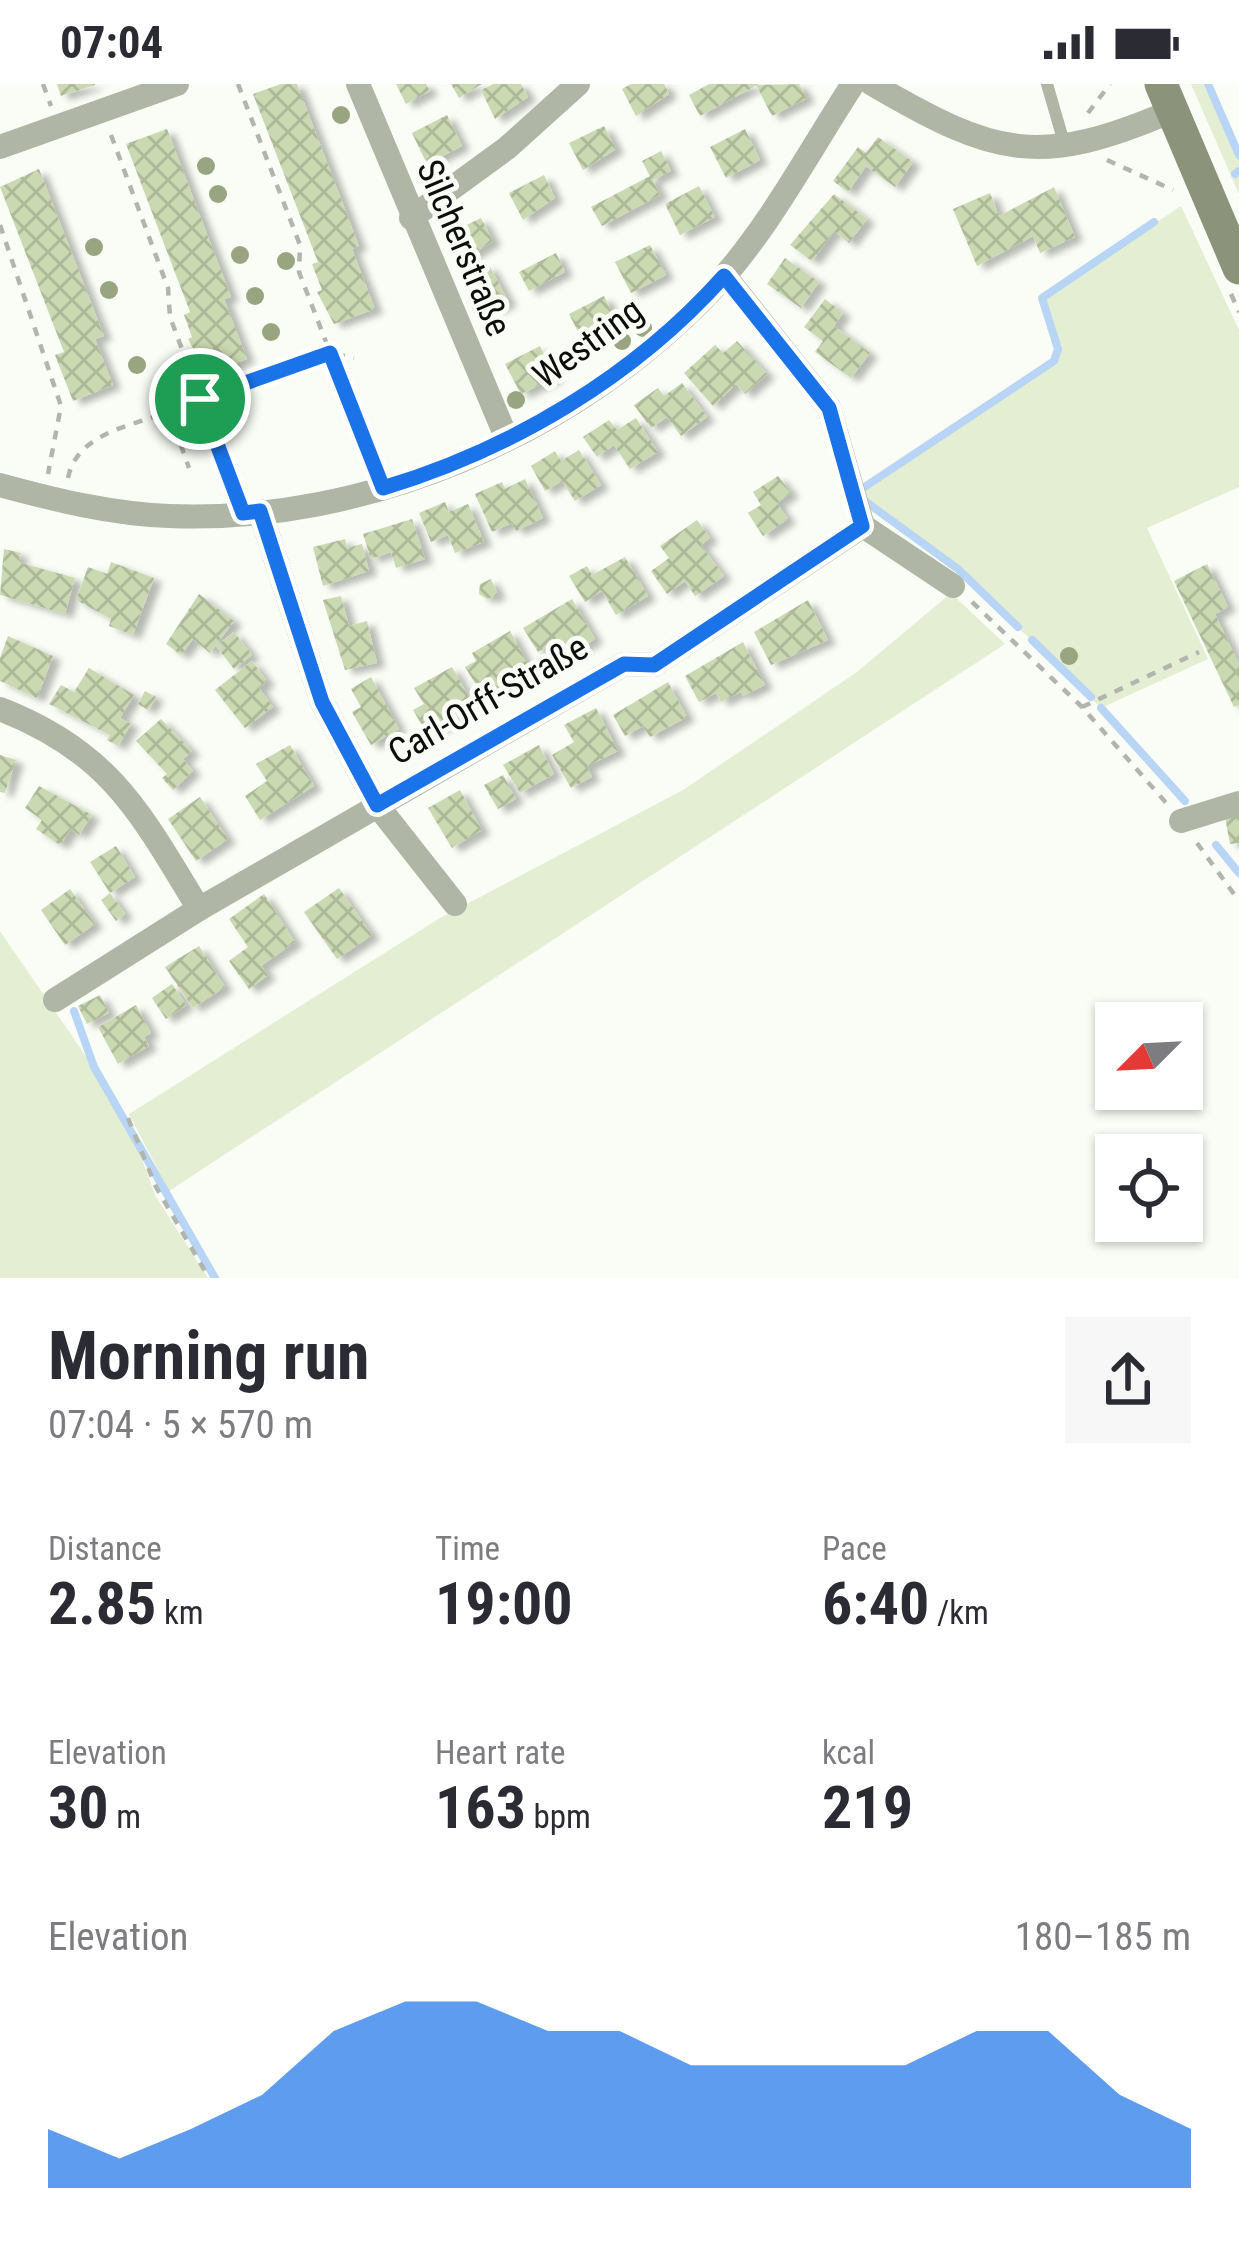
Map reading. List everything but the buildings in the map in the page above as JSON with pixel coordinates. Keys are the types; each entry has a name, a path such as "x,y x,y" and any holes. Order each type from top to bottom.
{"main road":[{"path":"1167,97 1239,268"}],"street":[{"path":"0,147 177,84"},
{"name":"Silcherstraße","path":"358,84 507,439"},
{"path":"411,218 507,148 578,84"},
{"name":"Westring","path":"0,484 54,499 171,517 252,512 383,488 507,439 601,385 651,347 724,276 853,84"},
{"path":"872,84 961,133 999,146 1065,147 1119,134 1167,97"},
{"path":"724,276 829,408 862,526 953,586"},
{"path":"252,512 322,702 377,805 454,904"},
{"name":"Carl-Orff-Straße","path":"55,1000 199,909 624,664 654,665 862,526"},
{"path":"0,709 43,728 106,772 132,799 199,909"},
{"path":"1181,820 1239,803"}],"lane":[{"path":"1047,84 1065,147"}],"path":[{"path":"238,84 300,245 299,272 383,488"},
{"path":"103,112 168,288 170,317 200,399 252,512"},
{"path":"0,225 62,406 54,499"},
{"path":"200,399 330,353 354,358"},
{"path":"189,468 169,412 169,389 193,379"},
{"path":"54,499 87,444 169,412"},
{"path":"953,586 1082,707 1181,820 1239,902"},
{"path":"1082,707 1199,652"},
{"path":"128,1118 155,1187 208,1278"}],"green space":[{"path":"1191,84 1208,84 1239,156 1239,194"},
{"path":"1181,206 1239,330 1239,487 1147,528 1208,659 1101,708 958,569 862,499 863,488 1054,361 1057,349 1042,298"},
{"path":"951,593 1005,644 169,1191 129,1114 440,918 683,790 857,672"},
{"path":"0,931 124,1112 156,1197 208,1278 0,1278"}],"waterway":[{"path":"1208,84 1239,155"},
{"path":"1235,174 1239,171"},
{"path":"1018,627 958,569 862,499 860,490 1054,361 1058,349 1042,298 1154,222"},
{"path":"1032,640 1091,697"},
{"path":"1101,708 1185,801"},
{"path":"1216,845 1239,873"},
{"path":"74,1011 94,1067 215,1278"}],"route":[{"path":"724,276 829,408 862,526 654,665 624,664 377,805 322,702 260,511 243,513 200,399 330,353 383,488 507,439 601,385 651,347 724,276"}]}
